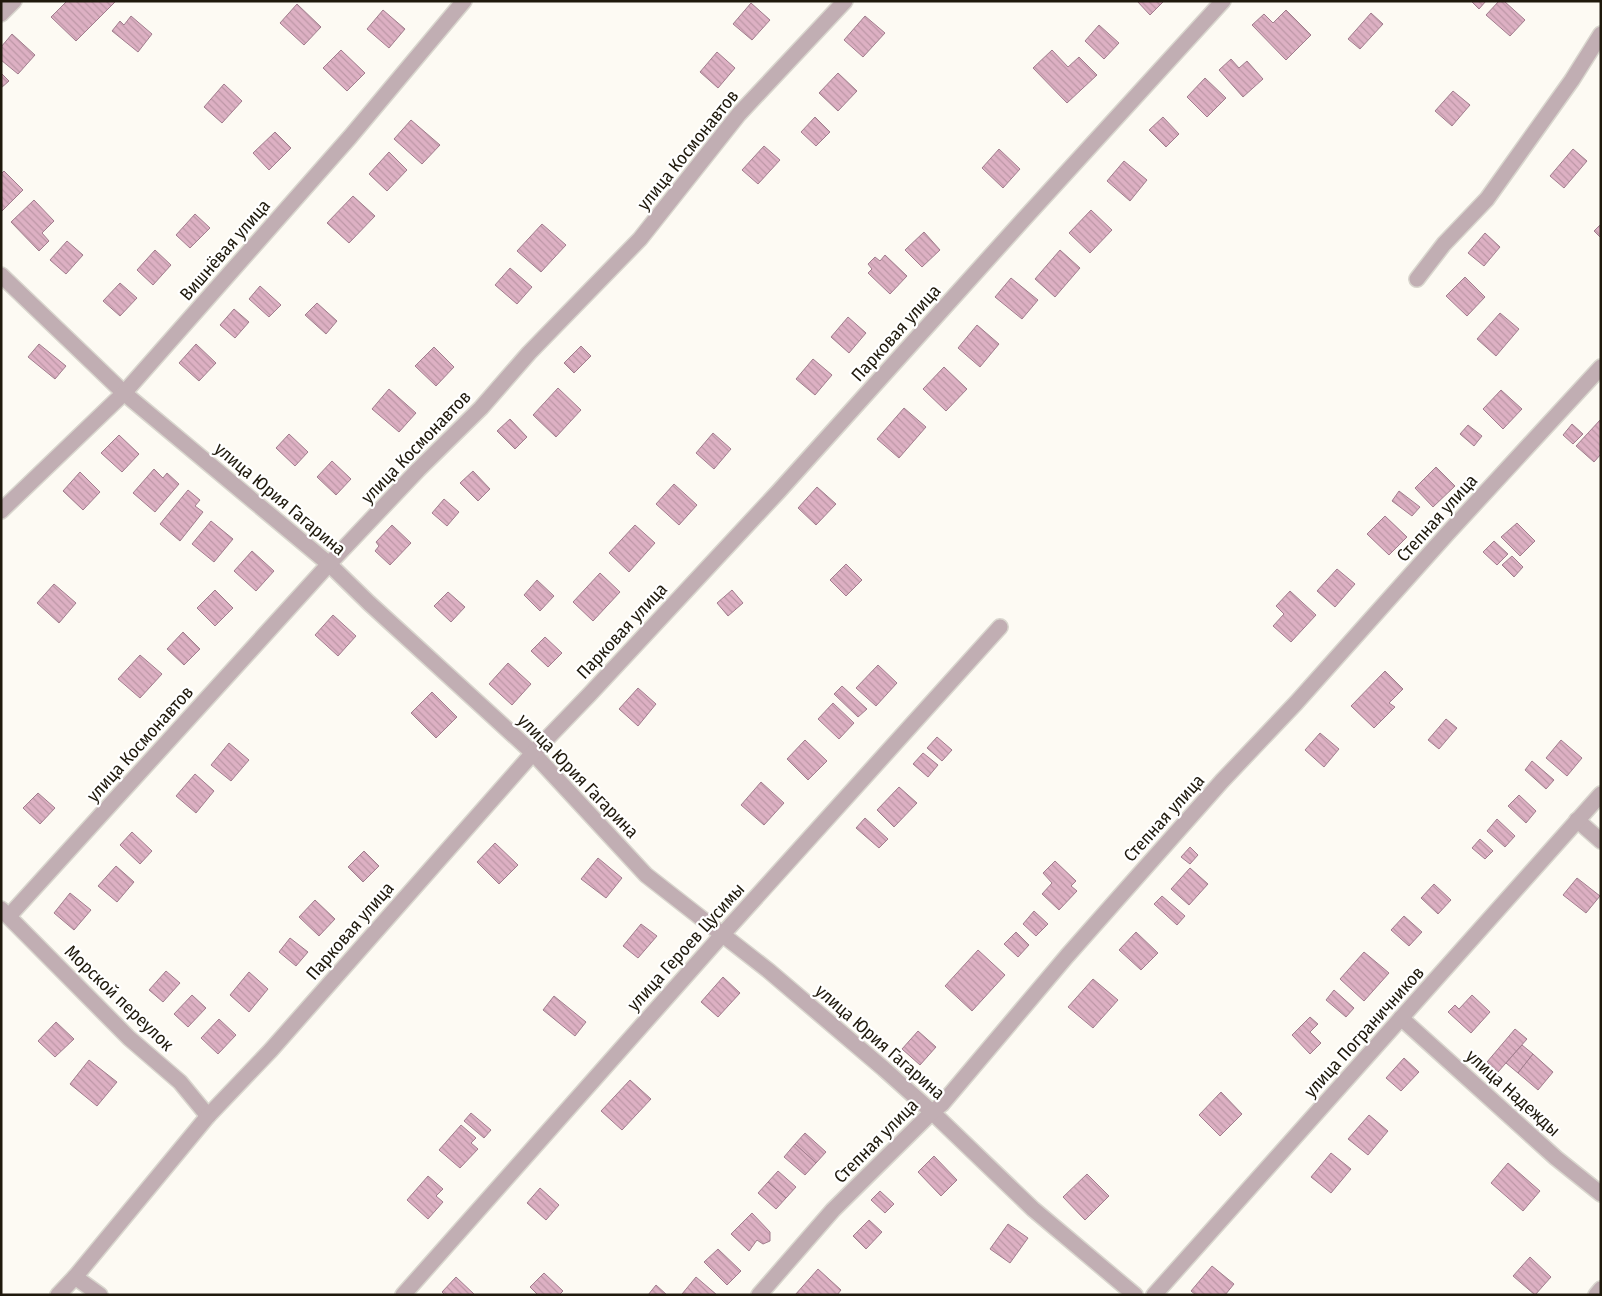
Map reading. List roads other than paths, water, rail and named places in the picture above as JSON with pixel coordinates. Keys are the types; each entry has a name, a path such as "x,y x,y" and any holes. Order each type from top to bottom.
{"street":[{"path":"1,14 14,1"},
{"name":"Вишнёвая улица","path":"1,511 124,393 344,144 464,1"},
{"name":"улица Космонавтов","path":"5,912 329,564 640,239 739,114 844,1"},
{"name":"Парковая улица","path":"58,1295 208,1116 271,1050 533,753 779,491 1022,220 1223,1"},
{"path":"1417,280 1444,244 1487,199 1572,80 1601,34"},
{"name":"улица Юрия Гагарина","path":"1,275 124,393 329,564 533,753 646,875 776,978 884,1069 932,1112 1033,1209 1135,1295"},
{"name":"Степная улица","path":"759,1295 834,1210 942,1104 1067,956 1222,781 1296,703 1447,534 1601,367"},
{"name":"улица Героев Цусимы","path":"403,1295 722,935 1000,627"},
{"name":"улица Пограничников","path":"1154,1295 1601,794"},
{"path":"1577,820 1601,841"},
{"name":"Морской переулок","path":"5,912 129,1038 180,1082 208,1116"},
{"name":"улица Надежды","path":"1401,1018 1556,1158 1601,1194"},
{"path":"75,1277 100,1295"},
{"path":"1596,1295 1601,1289"}]}
